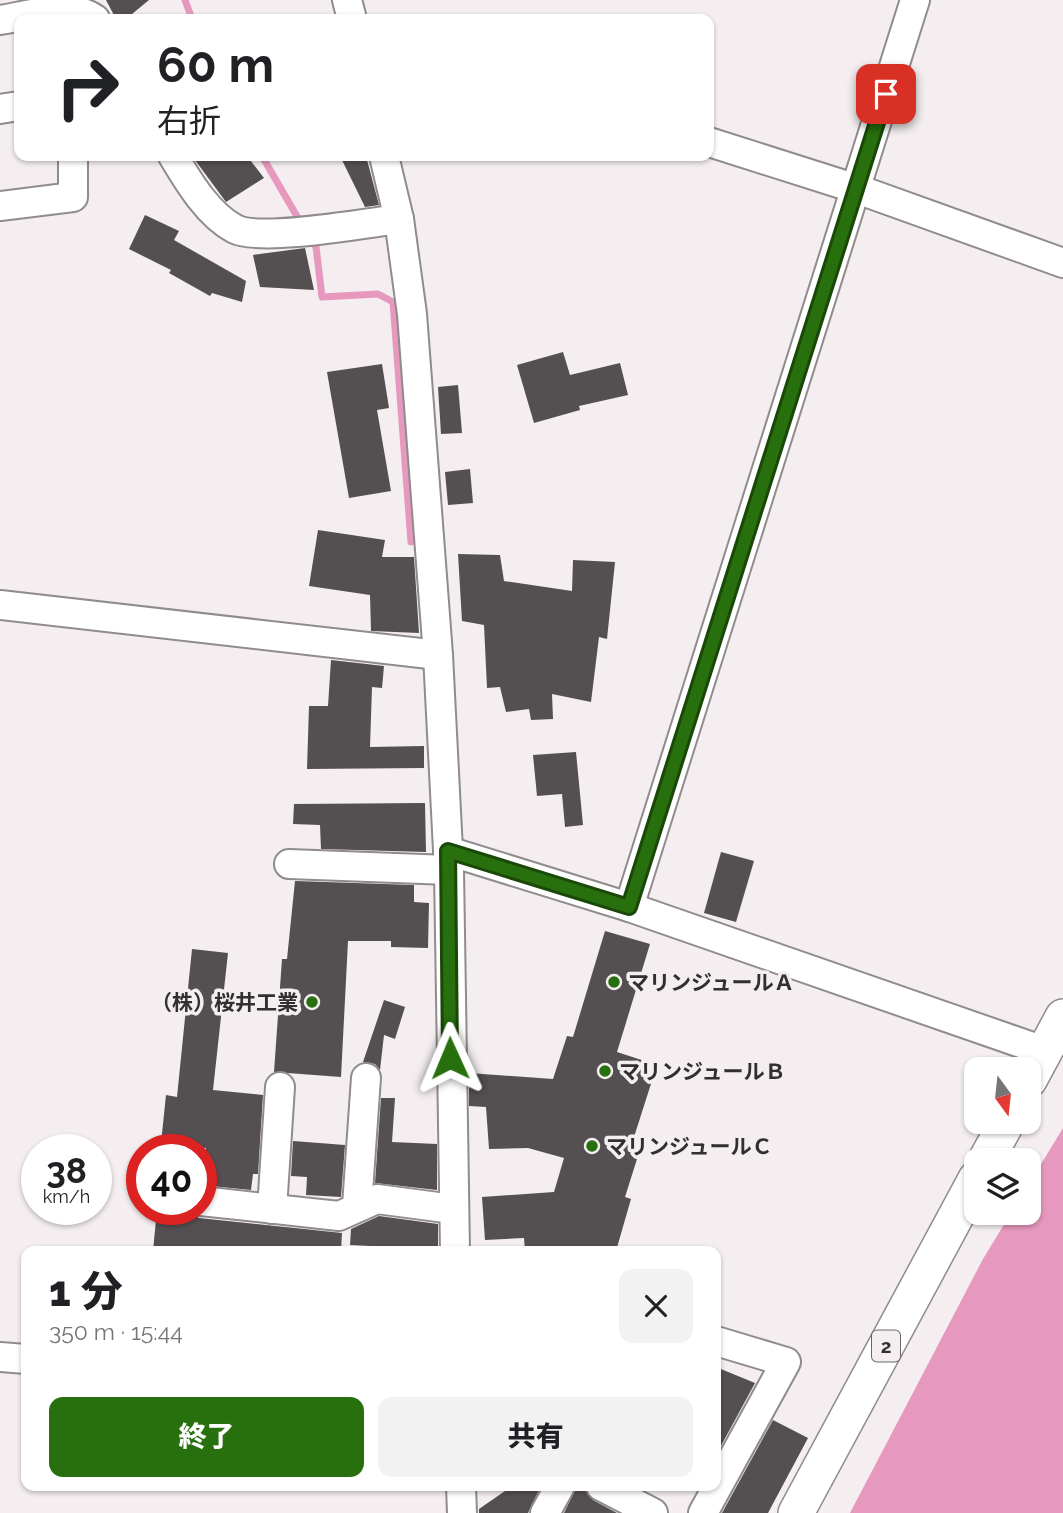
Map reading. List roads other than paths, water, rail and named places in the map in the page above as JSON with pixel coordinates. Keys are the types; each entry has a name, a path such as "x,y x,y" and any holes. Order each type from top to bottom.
{"main road":[{"path":"1041,1058 1063,1017"},
{"name":"2","path":"796,1513 964,1201"}],"street":[{"path":"629,907 915,0"},
{"path":"714,144 857,189 1063,262"},
{"path":"0,206 73,197 73,161"},
{"path":"176,161 186,179 217,215 236,230 273,233 400,219"},
{"path":"385,161 400,219 412,314 438,656 449,861 455,1246"},
{"path":"0,605 438,656"},
{"path":"289,864 449,861 629,907 1016,1057"},
{"path":"357,1206 366,1077"},
{"path":"272,1209 280,1087"},
{"path":"217,1203 339,1216 377,1199 453,1209"},
{"path":"721,1342 786,1362 721,1482"},
{"path":"0,1357 21,1359"},
{"path":"461,1491 461,1513"},
{"path":"545,1513 557,1491"},
{"path":"611,1491 653,1513"},
{"path":"704,1513 716,1491"}],"waterway":[{"path":"185,0 190,14"},
{"path":"265,161 302,225"},
{"path":"310,238 316,247 322,297 378,294 393,302 411,542"}],"place":[{"name":"マリンジュールＡ","path":"614,982"},
{"name":"（株）桜井工業","path":"312,1002"},
{"name":"マリンジュールＢ","path":"605,1071"},
{"name":"マリンジュールＣ","path":"592,1146"}]}
